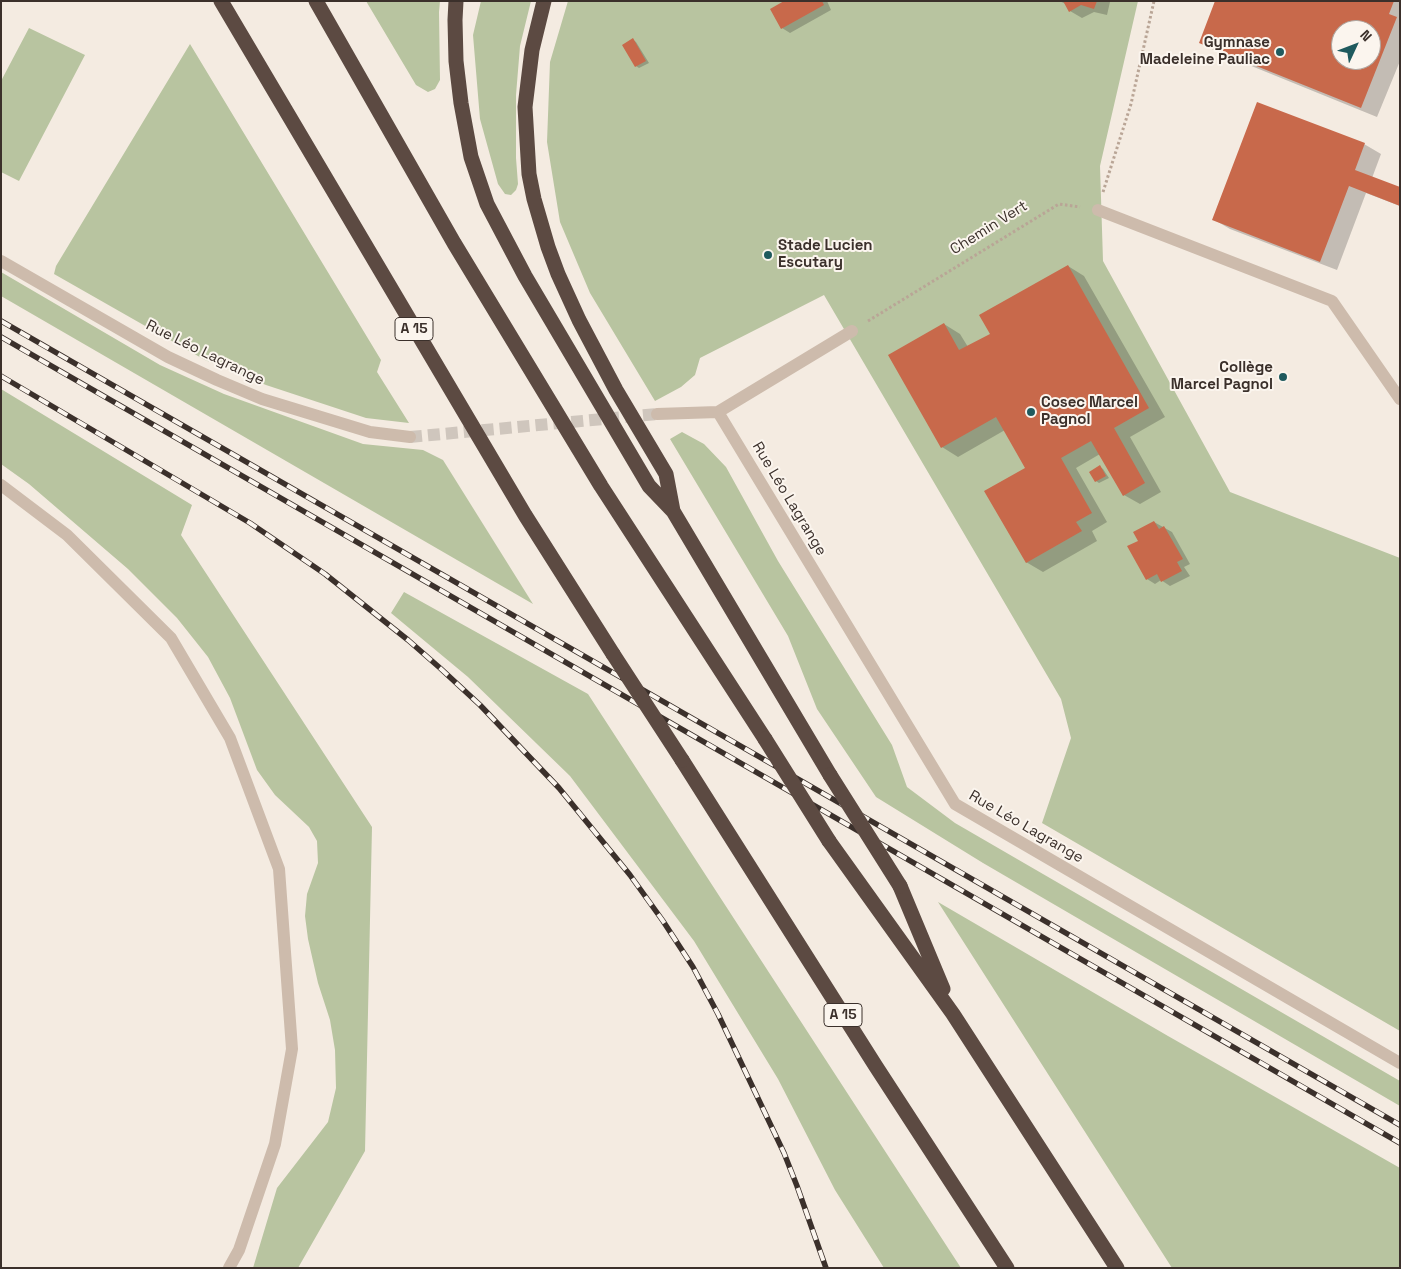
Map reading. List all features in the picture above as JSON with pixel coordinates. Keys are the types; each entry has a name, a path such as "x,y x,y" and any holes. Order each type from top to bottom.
{"highway":[{"name":"A 15","path":"221,1 520,507 875,1065 1007,1268"},
{"path":"316,1 454,243 601,486 829,841 954,1014 1117,1268"},
{"path":"456,1 456,61 461,103 471,157 487,204 526,276 650,486 673,510 830,775 900,886 954,1014"},
{"path":"544,1 532,50 525,108 529,174 534,198 551,256 580,320 616,390 666,474 673,510"}],"street":[{"path":"1098,210 1332,301 1400,400"},
{"name":"Rue Léo Lagrange","path":"1,261 168,357 217,380 262,399 370,432 410,437"},
{"path":"657,414 718,412 852,331"},
{"name":"Rue Léo Lagrange","path":"718,412 955,804 1400,1063"},
{"path":"1,485 67,535 171,638 230,738 278,868 292,1049 275,1144 239,1250 229,1268"}],"path":[{"path":"1098,210 1131,104 1154,1"},
{"name":"Chemin Vert","path":"852,331 1059,204 1098,210"}],"green space":[{"path":"366,1 440,1 440,80 435,89 428,92 416,85"},
{"path":"481,1 531,1 520,46 516,95 518,184 516,190 511,195 505,194 498,184 480,119 473,35"},
{"path":"568,1 1138,1 1100,166 1103,261 1230,492 1400,558 1400,1031 1042,823 1071,738 1061,699 824,295 700,358 695,375 681,387 655,401 590,293 560,222 547,142 550,62"},
{"path":"29,28 85,55 19,181 1,172 1,81"},
{"path":"190,44 381,360 377,372 409,423 366,418 266,385 205,360 54,274 56,266"},
{"path":"1,272 160,365 224,394 363,444 423,450 443,460 533,604 1,296"},
{"path":"1,389 192,505 181,535 372,827 365,1151 298,1268 253,1268 277,1188 328,1122 336,1088 335,1050 330,1020 318,983 305,916 307,894 318,863 317,841 309,827 275,795 257,770 230,698 208,657 177,618 128,569 29,484 1,464"},
{"path":"682,432 704,444 726,467 778,561 892,745 907,787 955,823 1400,1081 1400,1106 983,863 876,797 817,709 788,636 670,439"},
{"path":"404,592 588,694 961,1268 884,1268 835,1190 778,1079 694,941 570,776 468,677 391,613"},
{"path":"938,902 1400,1168 1400,1268 1172,1268"}],"building":[{"path":"784,1 822,1 824,5 781,29 770,9"},
{"path":"1063,1 1097,1 1094,9 1081,5 1069,12"},
{"name":"Gymnase Madeleine Pauliac","path":"1215,1 1394,1 1389,14 1397,17 1381,57 1381,20 1331,20 1331,70 1376,70 1361,108 1199,43"},
{"path":"633,38 646,61 635,67 622,45"},
{"path":"1257,102 1365,143 1355,170 1400,187 1400,206 1349,186 1320,262 1212,220"},
{"name":"Cosec Marcel Pagnol","path":"1068,265 1149,408 1114,428 1145,483 1123,496 1091,441 1061,458 1092,513 1076,522 1082,531 1026,563 984,491 1025,468 996,417 941,448 888,355 944,323 959,350 990,334 979,315"},
{"path":"1100,465 1106,476 1095,482 1089,472"},
{"path":"1154,521 1159,529 1164,526 1183,559 1177,562 1182,571 1161,582 1157,574 1146,580 1127,546 1138,541 1133,532"}],"tunnel":[{"path":"410,437 657,414"}],"railway":[{"path":"1,321 1400,1125"},
{"path":"1,337 1400,1143"},
{"path":"1,376 250,523 325,574 440,668 480,705 559,788 630,875 693,967 718,1014 784,1153 826,1268"}],"place":[{"name":"Gymnase Madeleine Pauliac","path":"1280,52"},
{"name":"Stade Lucien Escutary","path":"768,255"},
{"name":"Collège Marcel Pagnol","path":"1283,377"},
{"name":"Cosec Marcel Pagnol","path":"1031,412"}]}
